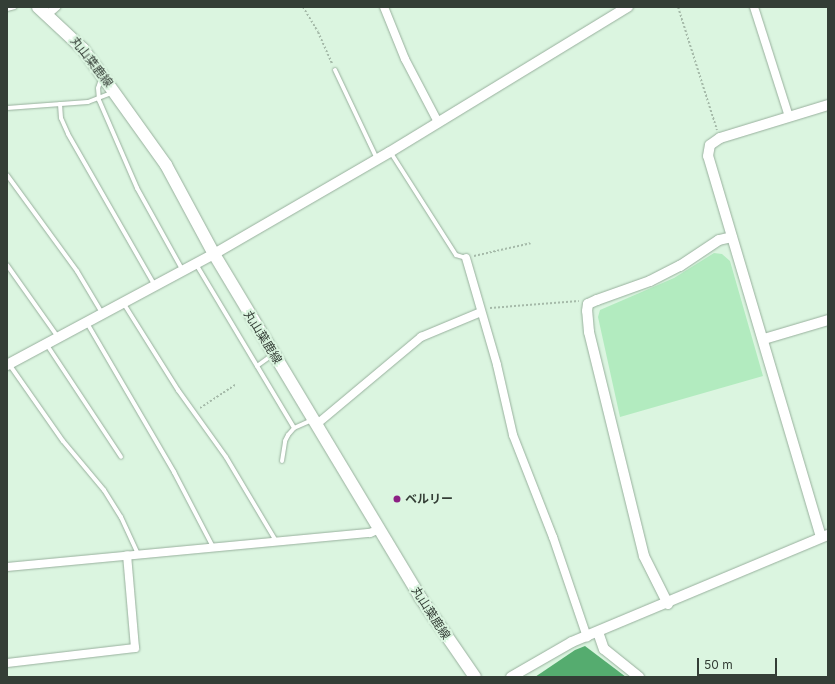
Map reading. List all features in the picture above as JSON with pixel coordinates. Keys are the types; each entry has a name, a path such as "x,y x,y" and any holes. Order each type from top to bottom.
{"main road":[{"name":"丸山葉鹿線","path":"47,9 79,44 104,75 166,165 214,254 420,597 476,677"}],"street":[{"path":"384,7 405,59 438,122"},
{"path":"8,363 123,304 214,254 390,152 627,7"},
{"path":"754,7 789,117"},
{"path":"512,677 559,648 668,604 824,536 708,156 710,145 720,138 828,105"},
{"path":"668,604 644,556 589,332 588,304 650,281 680,266 719,240 732,237"},
{"path":"466,258 497,365 513,435 553,537 587,637"},
{"path":"316,422 421,337 481,312"},
{"path":"764,339 828,320"},
{"path":"7,567 370,533 380,529"},
{"path":"7,663 135,648 127,555"},
{"path":"598,632 604,649 639,677"}],"lane":[{"path":"7,9 15,7"},
{"path":"335,70 377,159"},
{"path":"104,75 98,88 99,100 140,194 183,271"},
{"path":"7,108 99,100 115,92"},
{"path":"60,104 61,118 66,130 155,286"},
{"path":"390,152 456,255 466,258"},
{"path":"7,175 77,271 102,315"},
{"path":"7,264 58,337"},
{"path":"196,264 294,428"},
{"path":"123,304 194,412 226,457 276,541"},
{"path":"86,322 174,472 212,548"},
{"path":"46,343 121,456"},
{"path":"257,366 274,353"},
{"path":"8,363 63,441 104,490 121,517 138,554"},
{"path":"282,461 284,440 294,428 316,422"}],"path":[{"path":"302,7 318,32 335,70"},
{"path":"678,7 720,138"},
{"path":"466,258 531,243"},
{"path":"481,312 489,308 577,300 588,304"},
{"path":"194,412 235,385"}],"shaded area":[{"path":"714,253 722,254 730,261 763,376 620,417 598,317 600,310 674,278"},
{"path":"585,646 626,677 535,677 575,650"}],"place":[{"name":"ベルリー","path":"397,499"}]}
